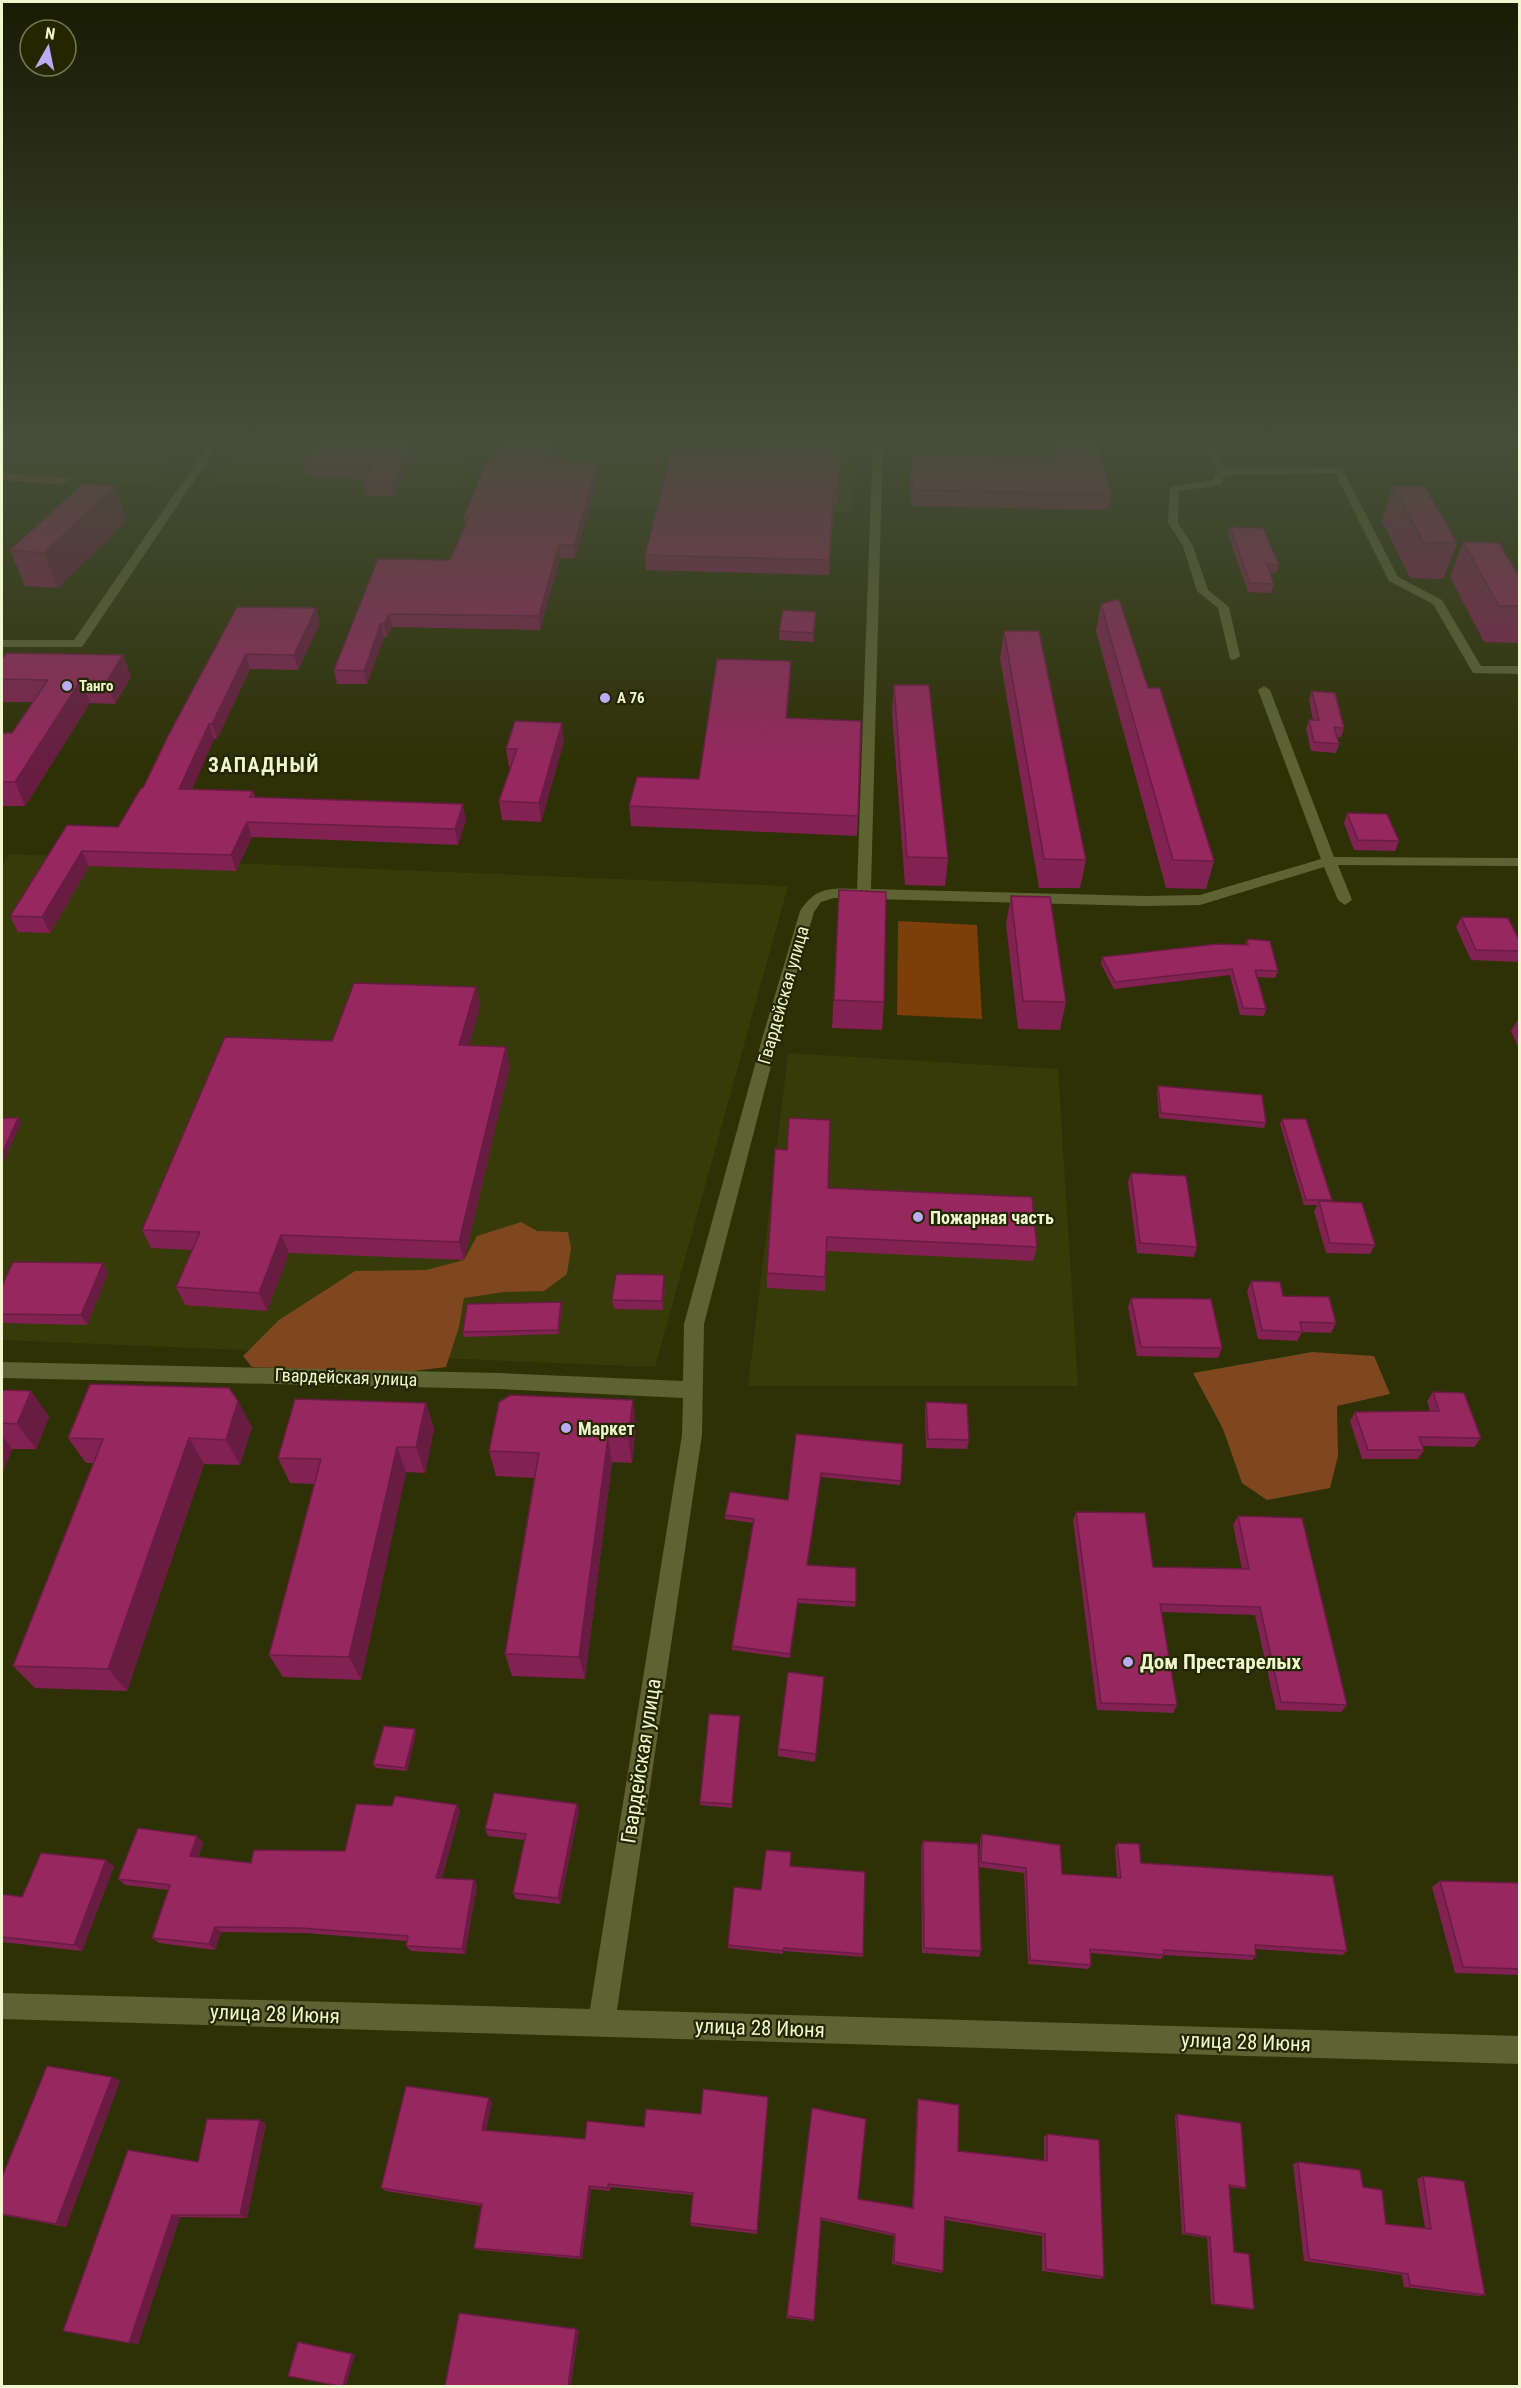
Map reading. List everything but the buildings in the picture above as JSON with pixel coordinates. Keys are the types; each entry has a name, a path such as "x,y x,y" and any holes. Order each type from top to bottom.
{"street":[{"path":"2,644 78,644 144,546"},
{"path":"864,893 875,546"},
{"path":"1188,546 1203,591 1223,607 1234,656"},
{"path":"1377,546 1393,579 1438,602 1477,670 1520,670"},
{"path":"1264,690 1304,800 1345,900"},
{"name":"Гвардейская улица","path":"601,2024 692,1435 691,1390 694,1324 807,910 816,899 832,893 1145,901 1200,900 1330,861 1520,862"},
{"name":"Гвардейская улица","path":"2,1370 498,1381 691,1390"},
{"name":"улица 28 Июня","path":"2,2006 1520,2050"}],"shaded area":[{"path":"9,854 788,886 655,1367 2,1340 2,866"},
{"path":"898,921 977,925 982,1019 897,1015"},
{"name":"Пожарная часть","path":"788,1053 1058,1069 1078,1386 748,1386"},
{"path":"521,1222 537,1231 568,1232 571,1248 567,1274 544,1291 504,1292 464,1298 459,1327 446,1367 397,1373 252,1367 243,1356 279,1320 355,1271 426,1270 464,1260 477,1236"},
{"path":"1312,1352 1374,1356 1390,1394 1337,1406 1338,1456 1330,1488 1267,1500 1242,1483 1223,1429 1193,1373"}],"place":[{"name":"Танго","path":"67,686"},
{"name":"А 76","path":"605,698"},
{"name":"Пожарная часть","path":"918,1217"},
{"name":"Маркет","path":"566,1428"},
{"name":"Дом Престарелых","path":"1128,1662"}],"district":[{"name":"ЗАПАДНЫЙ","path":"264,765"}]}
